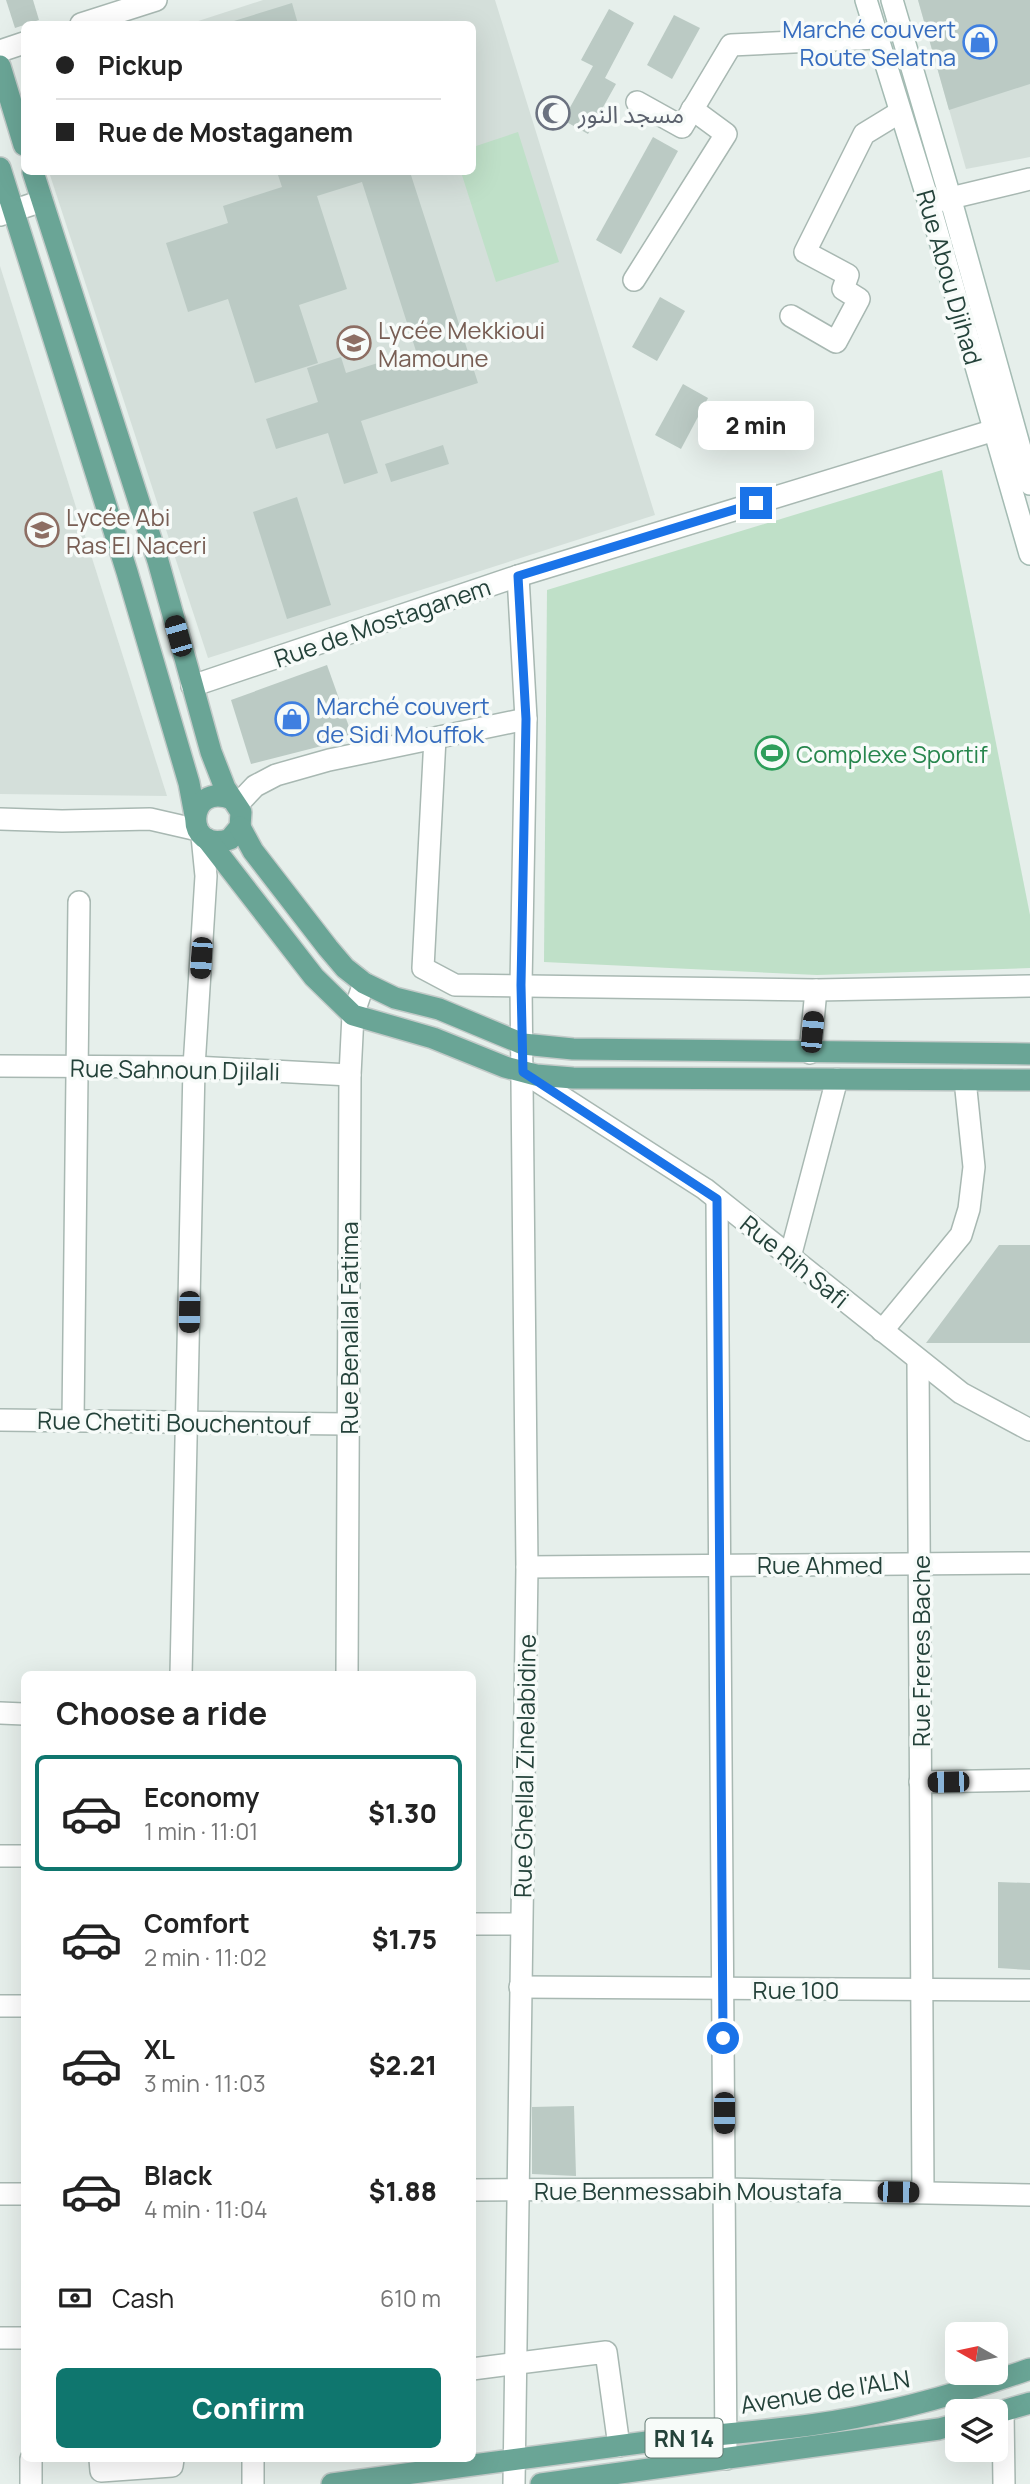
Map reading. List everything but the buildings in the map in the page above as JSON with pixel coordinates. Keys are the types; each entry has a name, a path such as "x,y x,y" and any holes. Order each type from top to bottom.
{"main road":[{"path":"0,66 21,135"},
{"path":"0,168 7,213 52,332 92,457 200,821 214,842 230,839 240,827"},
{"path":"34,175 158,561 215,764 241,812 240,827 253,851 345,968 364,983 395,998 439,1009 523,1044 573,1049 1030,1054"},
{"path":"52,332 61,337 72,335 82,323"},
{"path":"92,457 109,457 121,444"},
{"path":"109,512 113,506 126,501 140,504"},
{"path":"127,572 133,563 142,558 158,561"},
{"path":"200,821 217,796 234,802"},
{"path":"200,821 314,977 353,1015 433,1038 523,1072 573,1078 1030,1080"},
{"name":"Avenue de l'ALN","path":"332,2484 408,2466 513,2460 726,2432 810,2425 872,2414 976,2388 1030,2369"},
{"path":"1008,2409 1030,2403"},
{"name":"RN 14","path":"541,2484 945,2427"}],"street":[{"path":"90,21 156,0"},
{"name":"Rue Abou Djihad","path":"866,0 929,203 1004,427 1030,484"},
{"name":"Rue Abou Djihad","path":"892,0 950,197 1004,427 1030,554"},
{"path":"637,102 682,127 731,45 877,38"},
{"path":"0,51 21,44"},
{"path":"634,281 726,134 692,109"},
{"path":"791,316 836,342 859,299 843,289 848,275 805,252 864,134 900,112"},
{"path":"929,203 1030,179"},
{"path":"7,213 42,201"},
{"name":"Rue de Mostaganem","path":"192,686 518,576 1004,427"},
{"name":"Rue Ghellal Zinelabidine","path":"514,2484 527,1567 521,985 526,719 518,576"},
{"path":"234,802 255,786 276,775 329,760 526,719"},
{"path":"435,738 423,968 455,985 816,990 1030,986"},
{"path":"0,819 200,821 206,876 194,1067 181,1671"},
{"path":"73,1422 79,902"},
{"name":"Rue Benallal Fatima","path":"347,1671 350,1075 353,1015 364,983"},
{"path":"810,1053 816,990"},
{"name":"Rue Sahnoun Djilali","path":"0,1066 194,1067 350,1075"},
{"name":"Rue Rih Safi","path":"523,1072 717,1199 961,1393 1030,1430"},
{"path":"790,1257 837,1079"},
{"path":"882,1331 961,1235 969,1209 974,1167 965,1080"},
{"path":"717,1199 726,2459"},
{"name":"Rue Freres Bache","path":"919,1361 923,2192"},
{"name":"Rue Chetiti Bouchentouf","path":"0,1420 347,1424"},
{"name":"Rue Ahmed","path":"527,1567 1030,1563"},
{"path":"0,1713 21,1714"},
{"path":"920,1782 1030,1780"},
{"path":"0,1856 21,1856"},
{"path":"476,1924 522,1924"},
{"name":"Rue 100","path":"520,1987 1030,1990"},
{"path":"0,2006 21,2006"},
{"name":"Rue Benmessabih Moustafa","path":"476,2190 724,2189 1030,2195"},
{"path":"0,2194 21,2194"},
{"path":"0,2338 21,2338"},
{"path":"476,2370 606,2352 619,2446"},
{"path":"31,2462 31,2484"},
{"path":"100,2462 101,2471 172,2466 173,2462"},
{"path":"253,2462 253,2484"},
{"path":"1002,2462 1004,2484"}],"shaded area":[{"name":"Lycée Mekkioui Mamoune","path":"263,0 495,0 655,515 208,658 50,175 476,175 476,21 198,21"},
{"name":"Marché couvert Route Selatna","path":"918,0 1030,0 1030,157 966,169"},
{"name":"Lycée Abi Ras El Naceri","path":"0,266 167,796 0,794"}],"green space":[{"path":"518,132 559,262 496,282 462,175 476,175 476,146"},
{"name":"Complexe Sportif","path":"942,470 1030,915 1030,968 817,975 544,962 547,590"}],"place":[{"name":"Marché couvert Route Selatna","path":"980,42"},
{"name":"مسجد النور","path":"553,113"},
{"name":"Lycée Mekkioui Mamoune","path":"354,343"},
{"name":"Lycée Abi Ras El Naceri","path":"42,530"},
{"name":"Marché couvert de Sidi Mouffok","path":"292,719"},
{"name":"Complexe Sportif","path":"772,753"}],"route":[{"path":"723,2038 717,1199 523,1072 521,985 526,719 518,576 756,503"}]}
